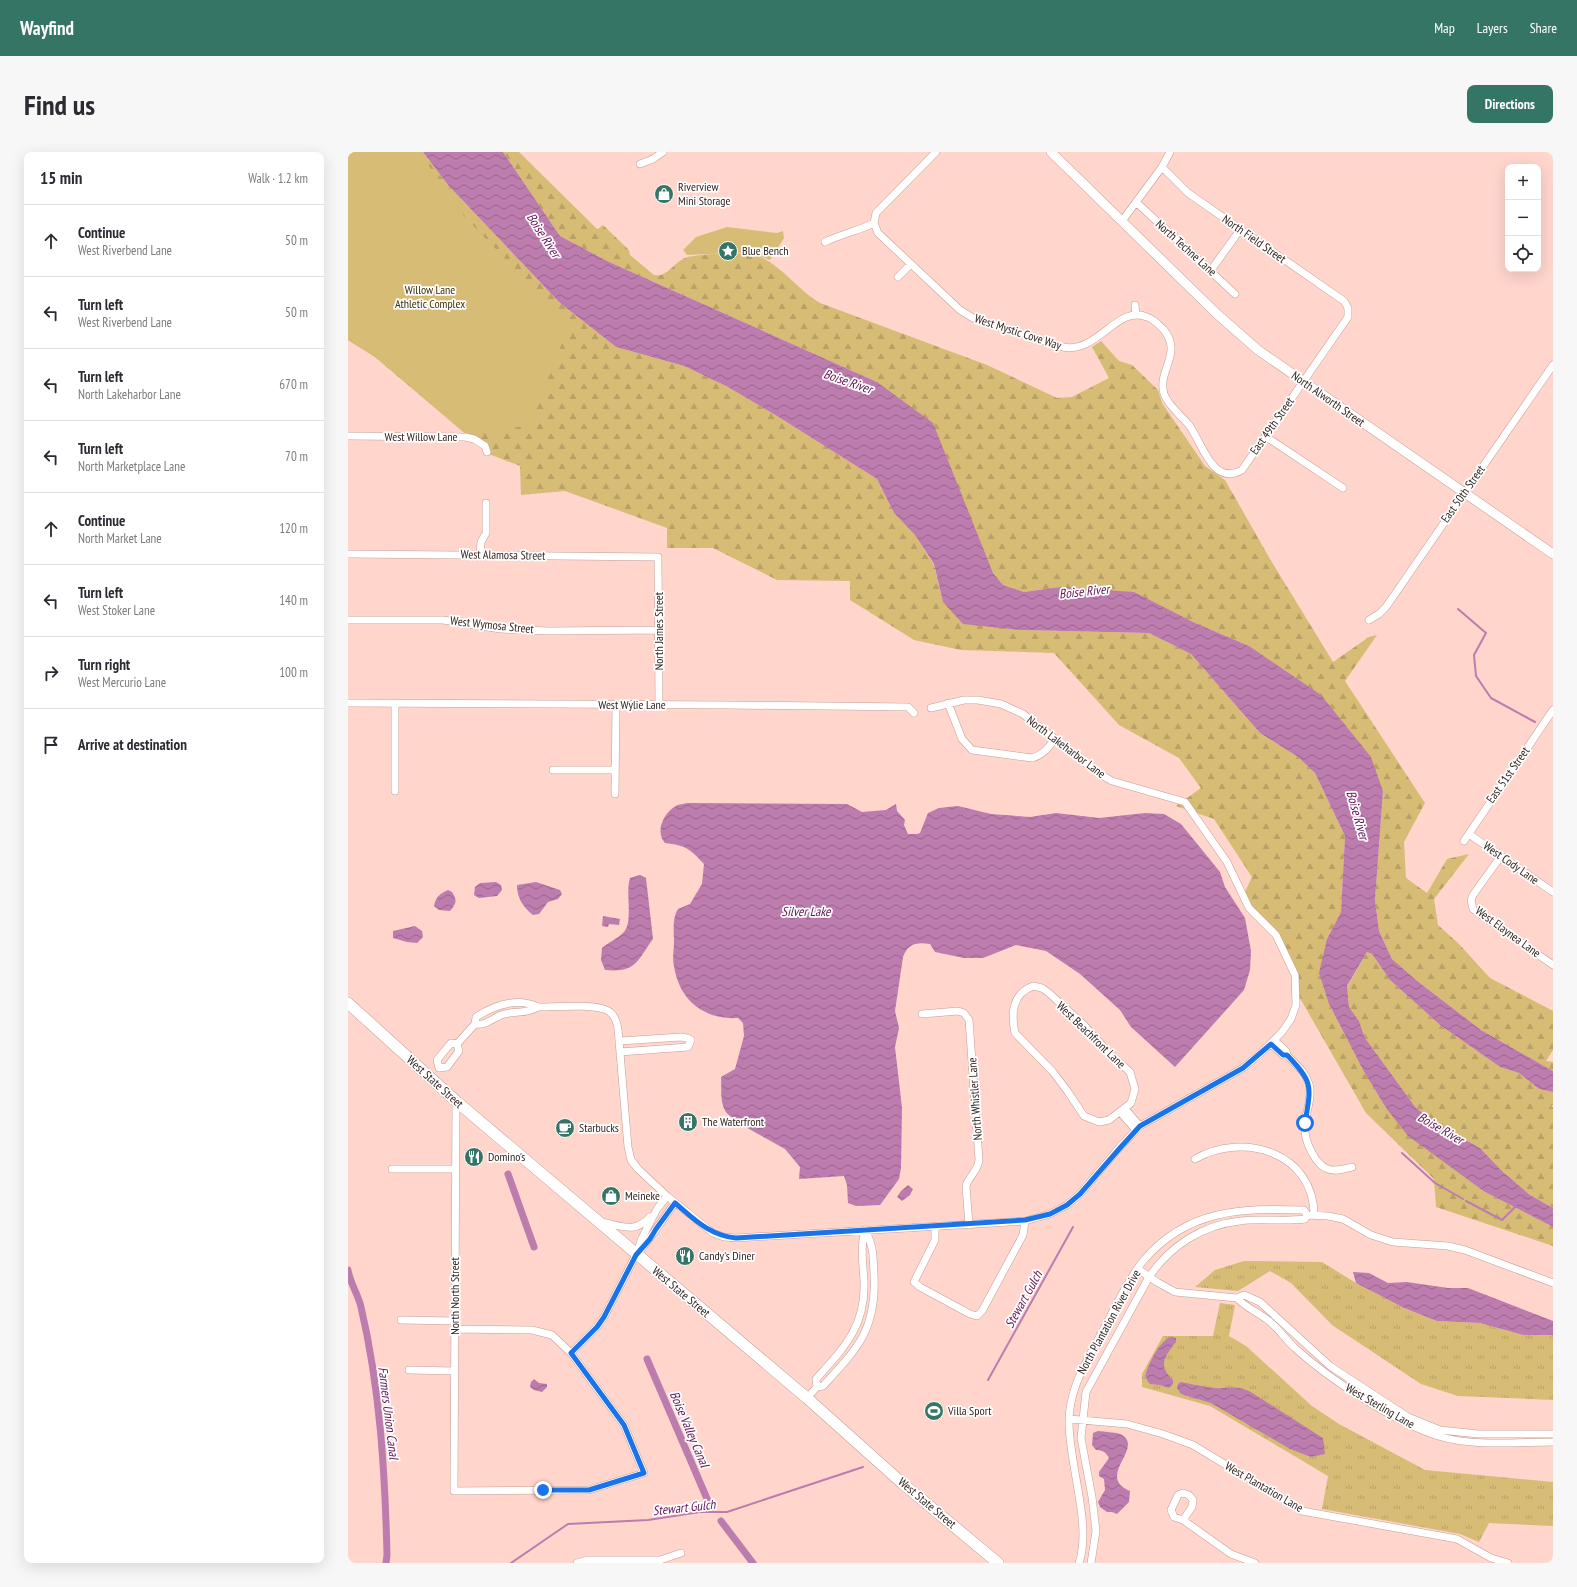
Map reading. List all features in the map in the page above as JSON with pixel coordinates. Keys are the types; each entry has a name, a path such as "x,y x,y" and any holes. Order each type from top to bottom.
{"main road":[{"name":"West State Street","path":"348,1003 456,1101 806,1398 902,1483 998,1563"}],"street":[{"path":"640,164 653,159 663,152"},
{"path":"826,242 839,235 860,230 874,223 876,213 936,152"},
{"name":"North Alworth Street","path":"1051,152 1236,332 1258,350 1553,554"},
{"path":"1122,221 1162,167 1170,152"},
{"name":"North Field Street","path":"1162,167 1188,193 1344,301 1348,308"},
{"name":"North Techne Lane","path":"1136,202 1235,294"},
{"name":"West Mystic Cove Way","path":"874,223 878,233 966,315 1063,347 1077,348 1085,346 1120,320 1136,315"},
{"path":"1210,270 1240,230"},
{"path":"898,277 910,264"},
{"path":"1135,305 1136,315"},
{"name":"East 49th Street","path":"1136,315 1147,316 1168,336 1172,353 1164,376 1164,393 1173,408 1188,424 1210,462 1227,474 1235,474 1242,470 1348,317 1348,308"},
{"name":"East 50th Street","path":"1369,620 1379,614 1386,607 1553,365"},
{"name":"West Willow Lane","path":"348,436 465,437 485,446 487,452"},
{"path":"1265,436 1343,488"},
{"path":"480,554 481,542 486,533 486,503"},
{"name":"West Alamosa Street","path":"348,554 480,554 658,557"},
{"name":"North James Street","path":"658,557 659,705"},
{"name":"West Wymosa Street","path":"348,620 443,620 501,629 548,631 659,630"},
{"name":"North Lakeharbor Lane","path":"457,1044 475,1024 476,1017 482,1013 509,1003 529,1003 538,1007 599,1008 610,1012 616,1020 620,1041 628,1147 631,1160 642,1173 675,1203 704,1227 724,1237 935,1227 1025,1220 1050,1214 1067,1205 1080,1194 1138,1128 1243,1068 1273,1042 1291,1019 1296,1005 1295,975 1276,936 1248,908 1228,862 1185,802 1112,781 1098,773 1023,714 1001,704 978,700 948,703 931,708"},
{"name":"West Wylie Lane","path":"348,703 908,707 914,713"},
{"path":"395,703 395,792"},
{"path":"948,703 962,739 972,750 1032,758 1040,756 1055,739"},
{"path":"615,794 616,705"},
{"name":"East 51st Street","path":"1464,841 1553,710"},
{"path":"553,770 615,770"},
{"name":"West Cody Lane","path":"1469,834 1553,892"},
{"name":"West Elaynea Lane","path":"1501,856 1473,895 1471,904 1473,909 1553,965"},
{"name":"West Beachfront Lane","path":"1033,986 1046,991 1084,1025 1108,1052 1130,1072 1135,1090 1131,1103 1123,1110 1109,1120 1099,1122 1091,1121 1084,1116 1053,1072 1015,1033 1015,1004 1018,995 1023,990 1033,986"},
{"name":"North Lakeharbor Lane","path":"475,1024 481,1025 509,1013 528,1013 538,1007"},
{"name":"North Whistler Lane","path":"922,1014 958,1011 964,1013 969,1020 979,1160 977,1169 966,1186 969,1224"},
{"path":"620,1041 681,1037 691,1040 688,1047 620,1052"},
{"path":"1273,1042 1283,1055 1287,1055 1303,1071 1310,1086 1305,1129 1308,1143 1318,1160 1326,1169 1336,1171 1352,1167"},
{"name":"North Lakeharbor Lane","path":"440,1068 437,1060 440,1055 450,1043 457,1044"},
{"name":"North Lakeharbor Lane","path":"430,1077 440,1068 447,1067 459,1051 457,1044"},
{"name":"North North Street","path":"456,1101 454,1490 589,1490 644,1473 624,1425 571,1353"},
{"path":"1123,1110 1138,1128"},
{"path":"1195,1159 1210,1151 1235,1146 1258,1148 1274,1153 1288,1162 1306,1180 1313,1195 1311,1216"},
{"path":"392,1169 455,1169"},
{"path":"597,1221 637,1228 641,1226 657,1209 667,1196"},
{"path":"636,1255 650,1239 675,1203"},
{"name":"North Plantation River Drive","path":"1080,1563 1084,1534 1069,1441 1069,1419 1075,1383 1138,1269 1163,1242 1181,1229 1204,1218 1228,1212 1257,1208 1304,1210 1311,1216"},
{"path":"455,1330 532,1330 552,1335 571,1353 597,1327 604,1317 636,1255 642,1238 657,1209"},
{"name":"North Plantation River Drive","path":"1090,1563 1096,1531 1092,1497 1081,1438 1086,1392 1149,1277 1160,1261 1184,1241 1199,1232 1219,1225 1241,1220 1292,1221 1311,1216 1328,1216 1343,1219 1371,1234 1393,1242 1448,1246 1465,1250 1553,1283"},
{"path":"935,1227 935,1240 914,1282 932,1294 970,1314 977,1316 982,1311 1023,1234 1025,1220"},
{"path":"817,1387 816,1379 845,1347 858,1325 864,1292 861,1243 865,1230"},
{"path":"806,1398 817,1387 823,1386 854,1351 861,1341 871,1317 875,1292 872,1243 865,1230"},
{"name":"West Sterling Lane","path":"1138,1269 1175,1292 1237,1298 1244,1295 1260,1302 1330,1366 1408,1417 1440,1430 1478,1434 1553,1434"},
{"name":"West Sterling Lane","path":"1237,1298 1243,1305 1262,1315 1296,1349 1325,1373 1406,1422 1438,1436 1477,1442 1553,1442"},
{"path":"401,1320 455,1321"},
{"path":"409,1370 455,1371"},
{"name":"West Plantation Lane","path":"1069,1419 1127,1424 1193,1444 1302,1511 1457,1539 1492,1558 1508,1563"},
{"path":"1182,1520 1241,1561 1255,1563"},
{"path":"577,1563 588,1560 660,1560 681,1553"}],"green space":[{"path":"348,152 423,152 448,185 560,303 616,347 684,366 726,386 777,416 877,479 894,513 915,535 934,565 943,602 1021,630 1149,633 1191,654 1260,733 1298,757 1315,773 1345,836 1341,912 1327,939 1329,1004 1363,1070 1386,1108 1485,1192 1553,1227 1553,1246 1436,1207 1434,1179 1366,1113 1297,993 1295,975 1276,935 1243,896 1252,877 1214,819 1176,806 1201,788 1179,758 1119,725 1054,653 961,650 914,640 850,600 850,581 777,580 713,548 667,548 667,528 565,491 521,495 520,466 489,454 375,357 348,340"},
{"name":"Willow Lane Athletic Complex","path":"348,152 419,152 464,216 569,325 529,426 467,432 375,357 348,340"},
{"path":"503,152 519,152 596,228 598,229 603,225 629,250 630,255 654,275 663,274 688,257 713,254 753,254 767,260 783,272 804,292 820,303 987,365 1057,398 1072,397 1109,378 1092,347 1101,341 1119,361 1132,365 1158,390 1162,403 1205,466 1225,480 1270,559 1333,662 1369,637 1377,635 1345,681 1425,803 1404,842 1406,878 1427,893 1447,859 1469,854 1434,899 1438,925 1458,943 1490,978 1553,1011 1553,1050 1546,1061 1553,1062 1553,1071 1481,1030 1416,980 1392,959 1379,931 1375,900 1383,791 1249,646 1193,622 1060,587 1024,592 1003,585 993,573 877,382 607,261 560,236"},
{"path":"727,227 777,233 783,231 784,238 770,260 750,252 687,255 683,250 696,237"},
{"path":"1367,952 1372,954 1390,980 1440,1025 1500,1067 1519,1073 1539,1089 1553,1092 1553,1105 1551,1106 1553,1107 1553,1208 1530,1195 1503,1172 1480,1148 1444,1128 1416,1108 1365,1038 1359,1021 1349,1007 1347,987"},
{"path":"1244,1261 1322,1262 1356,1283 1404,1308 1437,1321 1480,1323 1523,1335 1553,1335 1553,1400 1458,1396 1421,1384 1332,1325 1291,1283 1270,1271 1238,1291 1195,1287 1215,1270"},
{"path":"1220,1303 1235,1305 1229,1336 1246,1346 1312,1406 1339,1424 1425,1470 1553,1482 1553,1526 1489,1523 1479,1542 1460,1534 1322,1509 1328,1476 1210,1406 1142,1387 1142,1374 1163,1336 1213,1336"}],"water":[{"name":"Boise River","path":"423,152 503,152 560,236 607,261 877,382 933,423 993,573 1003,585 1024,592 1060,587 1134,592 1193,622 1249,646 1321,695 1371,757 1383,791 1375,900 1379,931 1392,959 1416,980 1481,1030 1553,1071 1553,1092 1539,1089 1519,1073 1500,1067 1440,1025 1390,980 1372,954 1367,952 1347,986 1349,1007 1359,1021 1365,1038 1416,1108 1444,1128 1480,1148 1503,1172 1530,1195 1553,1208 1553,1227 1485,1192 1408,1136 1386,1108 1363,1070 1329,1004 1319,973 1327,939 1341,912 1345,836 1315,773 1298,757 1260,733 1191,654 1149,633 1021,630 963,624 943,602 934,564 915,535 894,513 877,479 777,416 726,386 684,366 616,347 560,303 448,185"},
{"name":"Silver Lake","path":"688,803 847,804 862,812 886,810 896,804 897,811 905,820 904,825 908,834 920,833 928,813 939,808 958,806 991,814 1030,817 1056,813 1099,818 1145,813 1164,814 1181,824 1220,872 1225,887 1245,918 1251,951 1250,970 1244,990 1175,1067 1131,1027 1120,1010 1080,974 1046,951 1016,945 983,958 964,958 935,952 930,944 921,943 910,946 903,957 895,1011 899,1028 895,1047 902,1108 901,1168 899,1179 880,1205 856,1206 848,1203 847,1185 844,1176 799,1179 800,1167 785,1149 742,1125 743,1121 735,1119 725,1111 721,1094 721,1077 735,1069 744,1036 743,1023 738,1018 714,1016 695,1006 681,989 673,963 674,925 676,913 678,909 690,904 702,884 704,864 688,849 678,845 665,843 662,839 661,828 664,818 671,809 677,805"},
{"path":"640,875 646,878 653,939 635,964 623,970 605,970 601,960 602,948 621,935 626,928 629,915 628,892 630,878"},
{"path":"496,882 501,885 502,890 497,896 479,898 474,895 475,887 480,883"},
{"path":"536,882 560,890 562,894 558,899 548,902 539,914 533,915 521,902 517,885"},
{"path":"448,890 454,895 455,904 450,911 439,910 434,906 436,900 440,894"},
{"path":"603,916 620,919 619,925 609,924 608,927 602,926"},
{"path":"415,926 422,931 423,937 417,943 393,938 393,931"},
{"path":"908,1185 913,1189 910,1195 902,1201 897,1197"},
{"path":"1353,1272 1369,1273 1388,1283 1407,1282 1448,1288 1468,1288 1553,1321 1553,1335 1523,1335 1480,1323 1437,1321 1404,1308 1356,1283"},
{"path":"1171,1337 1176,1338 1176,1342 1166,1356 1164,1365 1168,1375 1173,1380 1173,1384 1169,1388 1150,1384 1146,1379 1146,1374 1150,1363 1163,1342"},
{"path":"534,1379 539,1383 547,1384 547,1387 542,1392 534,1390 530,1387 531,1382"},
{"path":"1181,1382 1211,1388 1235,1388 1249,1391 1323,1438 1325,1454 1311,1457 1290,1449 1211,1403 1181,1394 1177,1388 1178,1384"},
{"path":"1098,1431 1120,1434 1127,1440 1128,1446 1126,1454 1118,1470 1117,1478 1120,1485 1130,1491 1129,1502 1117,1514 1107,1512 1100,1507 1098,1502 1105,1490 1104,1479 1099,1476 1099,1472 1109,1458 1102,1451 1096,1450 1092,1445 1093,1433"}],"waterway":[{"path":"1458,609 1486,633 1474,655 1476,676 1491,698 1535,722"},
{"name":"Stewart Gulch","path":"1402,1153 1435,1183 1463,1199"},
{"name":"Boise Valley Canal","path":"508,1174 534,1247"},
{"name":"Stewart Gulch","path":"1466,1201 1502,1220 1516,1206"},
{"name":"Stewart Gulch","path":"988,1380 1073,1227"},
{"name":"Farmers Union Canal","path":"348,1270 361,1307 373,1368 383,1461 387,1555 386,1563"},
{"name":"Boise Valley Canal","path":"647,1359 711,1508"},
{"name":"Stewart Gulch","path":"511,1563 568,1524 648,1520 700,1512 727,1512 863,1467"},
{"name":"Boise Valley Canal","path":"721,1521 753,1563"}],"place":[{"name":"Riverview Mini Storage","path":"664,194"},
{"name":"Blue Bench","path":"728,251"},
{"name":"The Waterfront","path":"688,1122"},
{"name":"Starbucks","path":"565,1128"},
{"name":"Domino's","path":"474,1157"},
{"name":"Meineke","path":"611,1196"},
{"name":"Candy's Diner","path":"685,1256"},
{"name":"Villa Sport","path":"934,1411"}],"route":[{"path":"543,1490 589,1490 644,1473 624,1425 571,1353 597,1327 604,1317 636,1255 650,1239 675,1203 713,1233 724,1237 736,1238 935,1227 1032,1219 1050,1214 1067,1205 1080,1194 1140,1126 1243,1068 1271,1044 1283,1055 1287,1055 1303,1071 1307,1078 1310,1086 1310,1096 1305,1123"}]}
